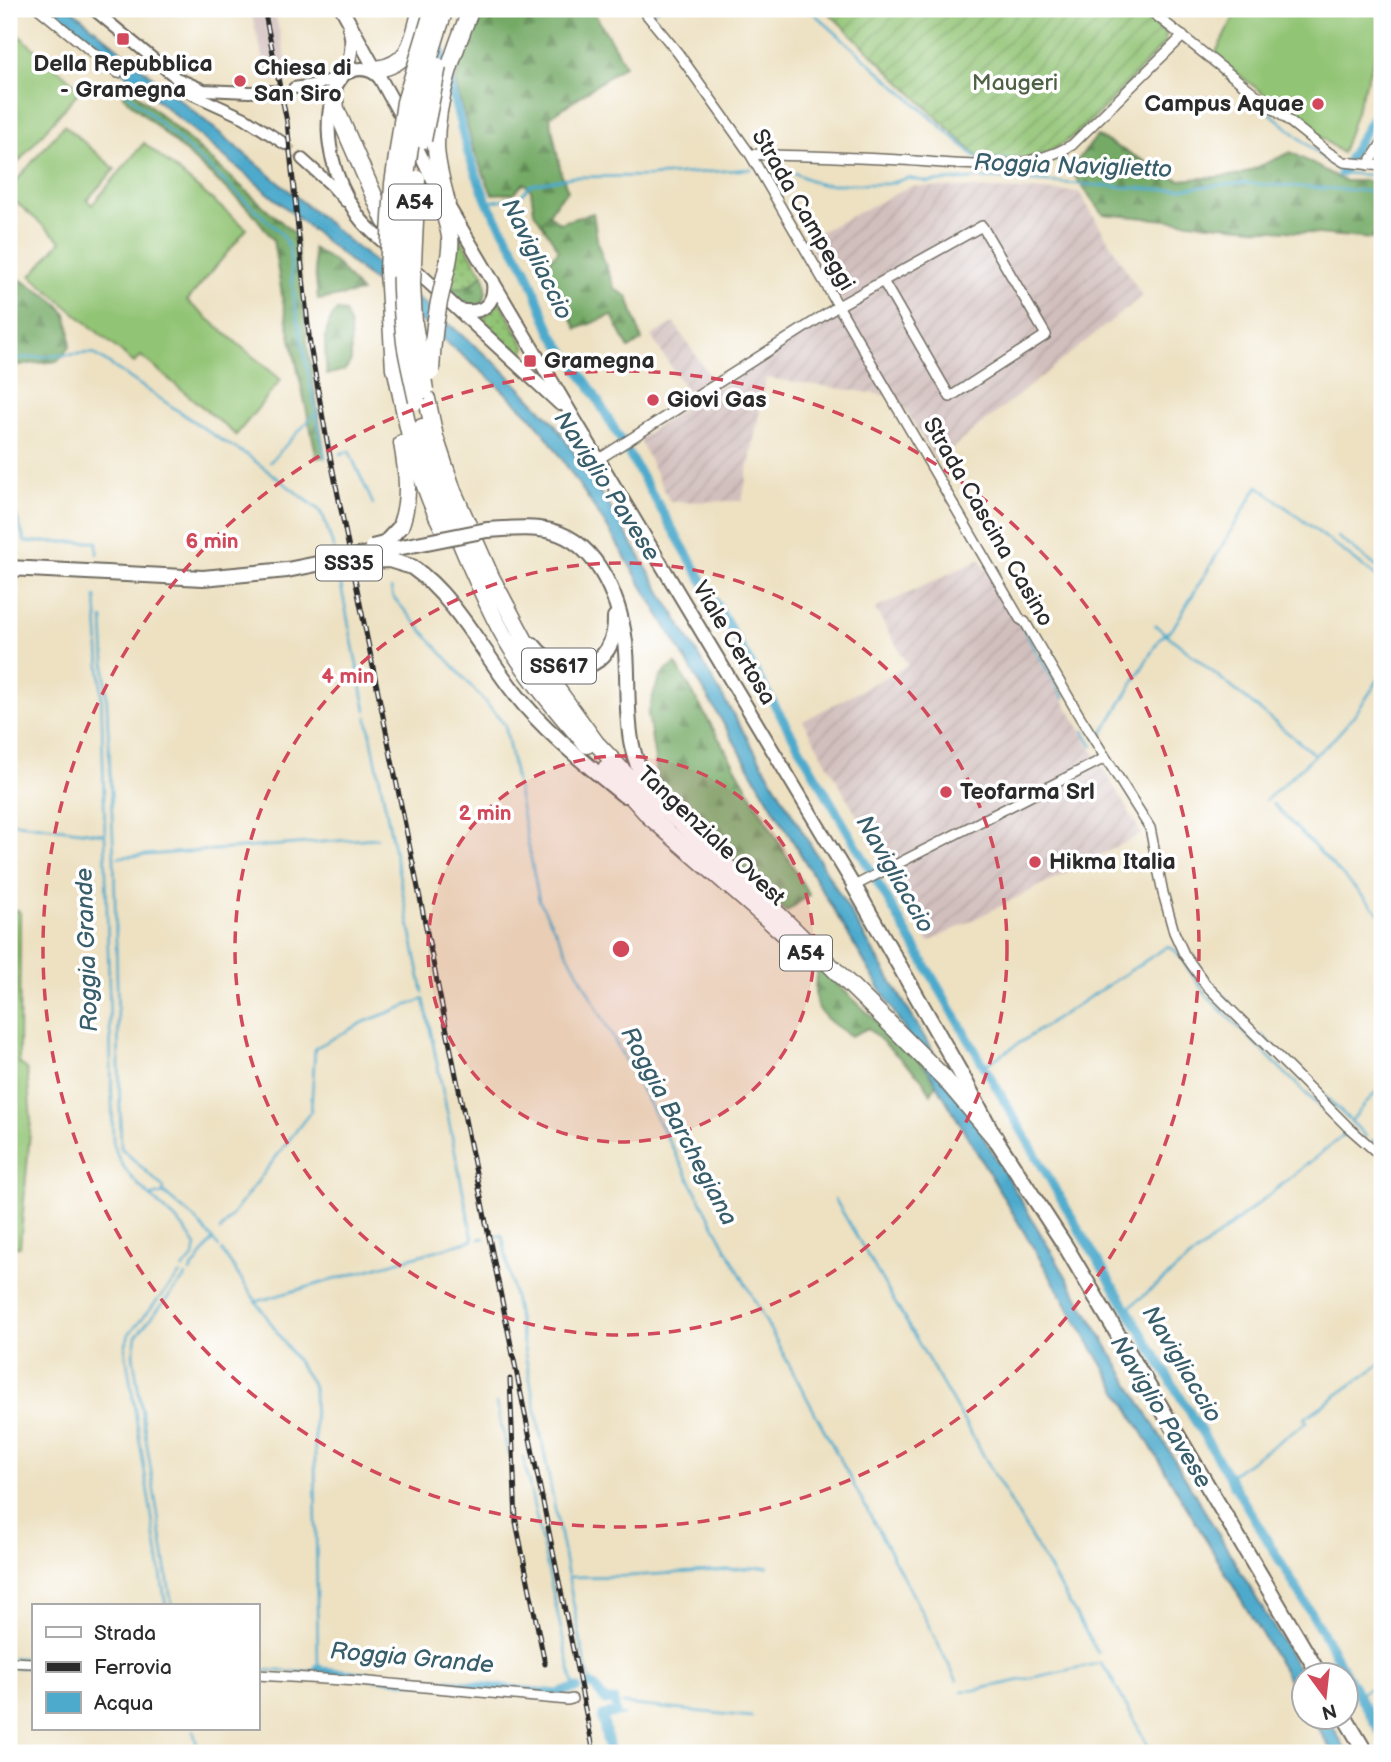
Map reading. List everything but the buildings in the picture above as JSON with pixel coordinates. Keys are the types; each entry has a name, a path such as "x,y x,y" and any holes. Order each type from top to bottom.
{"highway":[{"path":"376,73 398,64 409,50 421,9"},
{"path":"388,270 393,184 405,102 433,9"},
{"name":"Tangenziale Ovest","path":"445,9 422,83 409,153 402,227 404,333 422,400 453,491 491,577 533,656 596,743 639,789 679,821 897,1031 944,1078 995,1138"},
{"name":"Tangenziale Ovest","path":"457,9 433,82 418,164 412,245 414,324 430,462 450,519 489,609 516,655 545,696 649,816 897,1031"},
{"path":"447,204 436,145 440,111 456,46 471,9"},
{"path":"334,91 336,109 385,221 395,400 407,479 406,512 400,527"},
{"path":"435,184 451,233 452,249 437,305 432,340 431,372 444,462"},
{"path":"394,361 413,450 429,498 451,544 489,609"}],"main road":[{"path":"344,11 435,184 576,422"},
{"path":"344,11 352,43 327,115 336,171 360,218 543,387 576,422"},
{"path":"343,75 350,70 376,73"},
{"path":"460,310 477,312 486,307 494,295 492,279"},
{"name":"Viale Certosa","path":"576,422 858,884"},
{"path":"281,571 384,544 400,527"},
{"name":"SS617","path":"9,569 203,578 281,571 487,530 541,529 573,540 592,557 611,592 615,626 608,649 594,662 583,667 569,668 552,664 537,651 491,577"},
{"name":"SS35","path":"281,571 373,560 389,560 412,567 426,577 443,596 516,694 554,735 578,759 649,816"},
{"path":"611,592 620,616 625,643 626,708 632,753 646,785 679,821"},
{"path":"858,884 995,1138 1066,1247 1309,1660"},
{"path":"1352,1730 1366,1753"}],"street":[{"path":"39,9 118,73"},
{"path":"93,9 174,76 190,93 245,118 285,144"},
{"name":"Strada Campeggi","path":"599,459 840,305 750,154 678,53 642,9"},
{"path":"1148,9 1328,152 1344,162 1382,166"},
{"path":"750,154 991,165 1033,162 1054,156 1072,145 1183,36"},
{"path":"294,88 319,84 343,75"},
{"path":"174,76 204,90 276,91"},
{"path":"1368,165 1382,143"},
{"path":"302,159 331,185 360,218"},
{"path":"840,305 883,281 982,226 1046,335 950,397 883,281"},
{"name":"Strada Cascina Casino","path":"840,305 1020,619 1025,622 1105,758 1150,828 1174,932 1184,954 1206,985 1348,1127 1382,1157"},
{"path":"858,884 1105,758"},
{"path":"9,1662 32,1663"},
{"path":"259,1675 570,1699"}],"shaded area":[{"path":"250,9 274,9 290,76 269,80"},
{"path":"911,186 1079,192 1142,296 936,461 898,397 766,378 742,501 670,502 639,439 694,402 651,336 674,323 718,388 846,308 806,239"},
{"path":"980,559 1142,834 929,942 803,721 908,665 875,609"}],"green space":[{"path":"477,9 592,9 625,65 550,117 561,173 568,191 549,214 559,223 593,213 598,245 615,289 628,297 642,340 629,349 612,315 577,329 543,267 559,250 534,212 531,190 524,183 514,193 492,194 474,151 455,83"},
{"name":"Maugeri","path":"825,9 1141,9 1144,16 1166,34 1165,43 1124,88 1091,121 1058,147 1028,158 979,158"},
{"name":"Campus Aquae","path":"1238,9 1382,9 1382,35 1342,153 1214,56"},
{"path":"9,27 81,89 9,173"},
{"path":"129,87 296,235 308,348 325,456 317,458 284,307 273,240 252,212 123,96"},
{"path":"64,125 115,169 87,200 92,205 144,143 247,229 187,301 281,380 236,435 141,356 134,363 31,276 61,241 9,196 9,189"},
{"path":"1097,136 1179,180 1240,175 1291,152 1344,181 1382,181 1382,240 1103,214 1070,170"},
{"path":"454,228 483,274 463,288 448,286"},
{"path":"313,248 336,263 361,292 318,300"},
{"path":"9,274 48,296 65,313 69,325 70,346 58,361 9,366"},
{"path":"483,274 486,293 477,306 463,306 446,292 448,286 467,286"},
{"path":"499,300 526,348 521,356 517,357 477,320 488,314"},
{"path":"336,311 345,312 350,327 351,361 345,370 327,375 326,334"},
{"path":"676,664 809,895 786,912 659,787 648,714 663,673"},
{"path":"9,910 18,910 20,913 19,1063 27,1069 31,1120 20,1247 9,1247"},
{"path":"818,966 938,1079 931,1094 921,1078 868,1028 851,1036 830,1022 816,1000"}],"water":[{"path":"48,9 71,9 499,366 554,423 614,513 1293,1660 1290,1660 1290,1682 609,530 550,441 531,417 493,381"},
{"path":"1319,1730 1335,1730 1348,1753 1333,1753"}],"waterway":[{"path":"649,14 658,9"},
{"path":"809,9 978,159 1008,160"},
{"name":"Navigliaccio","path":"438,39 468,153 487,202 527,271 551,332 590,387 1081,1233 1303,1599 1382,1736"},
{"name":"Roggia Barchegiana","path":"127,93 280,232 289,247 295,307 325,458"},
{"path":"1349,158 1382,103"},
{"path":"1263,107 1341,173 1382,176"},
{"path":"1341,173 1345,167"},
{"name":"Roggia Naviglietto","path":"487,202 520,197 530,185 572,177 651,176 751,169"},
{"name":"Roggia Naviglietto","path":"765,171 794,173 819,184 887,184 908,178 928,182 988,178 1166,190 1242,183 1382,192"},
{"path":"9,359 93,353 247,455 318,509 324,518 336,556"},
{"path":"270,462 314,415"},
{"name":"Roggia Barchegiana","path":"340,454 349,451 373,504"},
{"path":"1098,741 1160,638 1173,628 1258,486 1382,581"},
{"name":"Roggia Grande","path":"9,494 25,542 97,542 97,554"},
{"path":"1338,537 1382,571"},
{"path":"337,566 366,710"},
{"name":"Roggia Barchegiana","path":"391,589 393,597 505,725 539,900 957,1681"},
{"name":"Roggia Grande","path":"96,597 101,684 113,1141 130,1176 182,1226 196,1246 194,1256 183,1269"},
{"path":"103,619 114,857 121,1148 163,1187 164,1193"},
{"path":"1021,625 1064,698"},
{"path":"1155,625 1315,755 1266,800"},
{"path":"1315,755 1344,728 1382,674"},
{"path":"367,716 423,992"},
{"path":"1084,731 1093,746"},
{"path":"1273,804 1382,916"},
{"path":"9,822 104,834"},
{"path":"119,857 377,838"},
{"path":"984,1066 1168,946 1176,951 1207,996 1346,1133 1127,1309"},
{"path":"1201,971 1232,1005"},
{"path":"220,1231 311,1111 315,1048 364,1022 424,999 473,1240 255,1302"},
{"path":"1262,1035 1367,1137"},
{"path":"1351,1121 1382,1085"},
{"path":"1372,1140 1382,1150"},
{"path":"150,1197 164,1193 197,1221 219,1247"},
{"path":"835,1199 1098,1653"},
{"path":"497,1236 502,1235 586,1669 593,1685"},
{"path":"479,1239 484,1238"},
{"path":"190,1272 212,1241"},
{"path":"222,1251 311,1382 314,1391 318,1668 307,1672 259,1670"},
{"name":"Roggia Grande","path":"166,1604 125,1348 129,1334 180,1274"},
{"path":"172,1604 133,1355 136,1336 186,1276"},
{"name":"Naviglio Pavese","path":"1229,1476 1307,1422 1305,1418 1382,1363"},
{"path":"496,1403 508,1453"},
{"path":"523,1457 574,1688"},
{"path":"568,1577 768,1567"},
{"name":"Roggia Grande","path":"13,1658 23,1658"},
{"name":"Roggia Barchegiana","path":"962,1691 1100,1663 1109,1674 1152,1753"},
{"path":"9,1667 32,1668"},
{"name":"Roggia Grande","path":"318,1668 321,1671 559,1694 563,1691"},
{"path":"1360,1694 1382,1681"},
{"name":"Roggia Grande","path":"588,1685 593,1685 605,1701 614,1700 615,1705"},
{"name":"Roggia Grande","path":"568,1690 577,1688"},
{"path":"623,1704 752,1717"},
{"name":"Roggia Grande","path":"609,1753 602,1720 603,1715 616,1711"},
{"path":"614,1753 607,1718 624,1715"},
{"name":"Navigliaccio","path":"1377,1726 1382,1724"},
{"path":"193,1730 199,1753"}],"tunnel":[{"path":"285,144 302,159"}],"railway":[{"path":"264,9 287,122 310,345 327,441 594,1753"},
{"path":"510,1379 516,1522 545,1664"}],"place":[{"name":"Della Repubblica - Gramegna","path":"123,39"},
{"name":"Chiesa di San Siro","path":"240,81"},
{"name":"Campus Aquae","path":"1318,104"},
{"name":"Gramegna","path":"530,361"},
{"name":"Giovi Gas","path":"653,400"},
{"name":"Teofarma Srl","path":"946,792"},
{"name":"Hikma Italia","path":"1035,862"}]}
